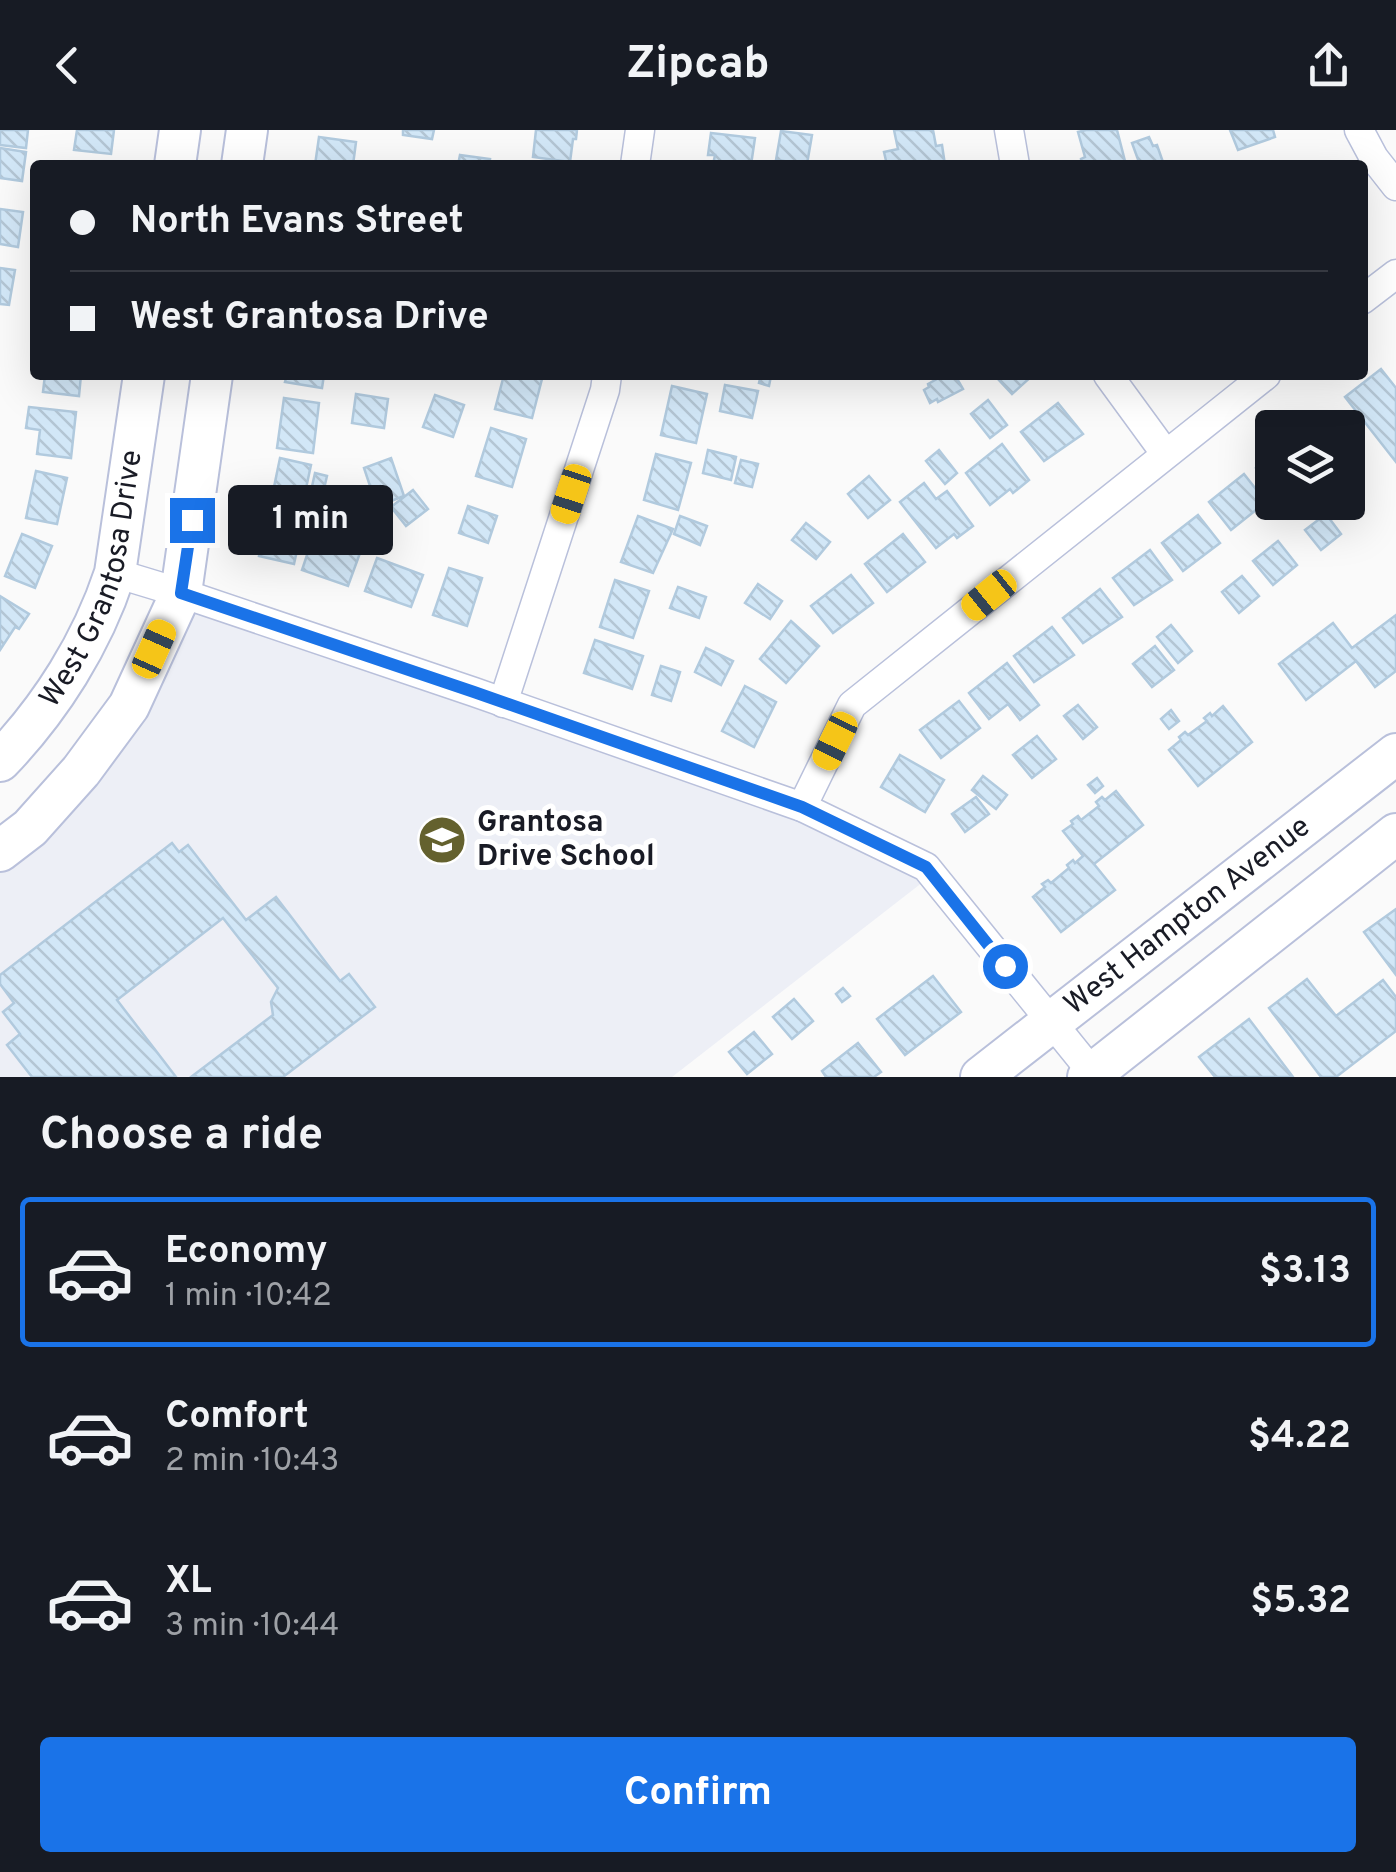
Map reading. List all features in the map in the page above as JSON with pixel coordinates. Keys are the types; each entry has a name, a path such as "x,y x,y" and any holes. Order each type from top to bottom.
{"street":[{"path":"176,160 180,130"},
{"path":"243,160 247,130"},
{"path":"636,160 640,130"},
{"path":"1008,130 1014,160"},
{"path":"1358,130 1396,186"},
{"path":"1368,295 1396,274"},
{"name":"West Grantosa Drive","path":"0,761 25,735 64,680 88,638 115,573 143,380"},
{"path":"0,851 43,814 129,706 181,593 211,380"},
{"path":"503,703 606,380"},
{"path":"1112,380 1165,453"},
{"path":"802,807 852,705 1260,380"},
{"path":"115,573 802,807 926,867 1092,1076 1396,834"},
{"name":"West Hampton Avenue","path":"980,1077 1396,754"}],"shaded area":[{"name":"Grantosa Drive School","path":"181,593 802,807 932,875 672,1077 0,1077 0,851 30,828"}],"building":[{"path":"0,130 28,130 26,148 0,145"},
{"path":"77,130 114,130 111,154 74,150"},
{"path":"403,130 434,130 432,139 403,135"},
{"path":"536,130 577,130 570,160 533,157"},
{"path":"894,130 933,130 936,146 942,145 944,160 886,160 884,152 898,149"},
{"path":"1117,130 1125,160 1081,160 1085,157 1078,132"},
{"path":"1230,130 1273,130 1275,137 1238,150"},
{"path":"781,131 812,135 808,160 776,160"},
{"path":"711,133 755,138 752,160 714,160 715,155 708,155"},
{"path":"319,137 356,142 354,160 316,160"},
{"path":"1149,137 1162,160 1138,160 1132,143"},
{"path":"0,148 26,152 22,181 0,178"},
{"path":"460,155 490,159 490,160 459,160"},
{"path":"0,209 23,212 18,247 0,244"},
{"path":"0,268 15,270 9,305 0,304"},
{"path":"1381,369 1396,388 1396,462 1365,422 1365,410 1355,410 1345,397"},
{"path":"44,380 81,380 79,396 43,392"},
{"path":"286,380 323,380 322,388"},
{"path":"503,380 542,380 532,418 495,409"},
{"path":"935,380 958,380 963,389 930,403 924,390"},
{"path":"999,380 1027,380 1012,394"},
{"path":"725,385 758,391 752,418 720,411"},
{"path":"672,386 707,394 696,443 661,435"},
{"path":"356,394 388,399 384,428 352,423"},
{"path":"435,395 464,405 453,437 423,427"},
{"path":"284,398 319,403 313,453 277,448"},
{"path":"988,400 1007,425 990,438 971,414"},
{"path":"1058,403 1083,434 1044,461 1021,432"},
{"path":"29,407 76,412 71,458 37,454 40,430 26,428"},
{"path":"491,428 526,439 512,487 476,476"},
{"path":"1002,444 1029,480 990,505 966,473"},
{"path":"708,450 736,457 731,480 703,473"},
{"path":"939,450 957,473 945,484 926,461"},
{"path":"656,454 691,463 678,510 644,500"},
{"path":"280,458 311,465 305,493 274,487"},
{"path":"391,458 404,496 386,503 380,486 371,489 364,468"},
{"path":"741,460 758,464 752,487 735,483"},
{"path":"36,471 67,478 57,524 26,518"},
{"path":"315,473 327,476 323,493 311,491"},
{"path":"1244,474 1255,488 1255,511 1231,530 1209,502"},
{"path":"869,476 890,500 868,518 848,494"},
{"path":"924,483 936,499 947,491 973,526 936,548 900,502"},
{"path":"413,490 428,509 406,526 391,507"},
{"path":"468,506 497,516 488,543 459,533"},
{"path":"269,507 305,514 294,564 259,556"},
{"path":"379,508 389,511 386,521 376,517"},
{"path":"1198,515 1220,543 1183,571 1162,543"},
{"path":"638,516 673,529 653,573 621,562"},
{"path":"680,516 707,526 700,545 674,534"},
{"path":"1318,520 1330,520 1341,534 1321,550 1305,530"},
{"path":"806,523 830,542 816,559 792,540"},
{"path":"22,534 52,546 35,588 5,576"},
{"path":"903,534 925,562 887,592 865,564"},
{"path":"313,537 360,553 348,586 302,570"},
{"path":"1278,541 1297,565 1273,585 1253,561"},
{"path":"1150,550 1172,580 1134,605 1113,578"},
{"path":"377,558 423,575 411,607 365,591"},
{"path":"449,568 482,578 467,626 433,615"},
{"path":"851,575 873,603 833,633 811,606"},
{"path":"1242,576 1259,596 1239,613 1222,592"},
{"path":"615,580 649,591 633,638 600,627"},
{"path":"758,584 782,601 770,619 745,603"},
{"path":"678,587 706,597 699,618 670,608"},
{"path":"1100,589 1122,617 1083,643 1063,618"},
{"path":"0,596 29,614 0,650"},
{"path":"1396,615 1396,671 1375,687 1356,661 1306,700 1279,664 1333,623 1352,648"},
{"path":"791,621 819,646 786,683 760,659"},
{"path":"1171,625 1192,651 1178,663 1157,637"},
{"path":"1052,627 1074,655 1034,682 1014,656"},
{"path":"595,640 643,656 632,689 584,673"},
{"path":"1155,646 1174,670 1152,687 1133,664"},
{"path":"706,648 733,661 721,685 695,672"},
{"path":"1007,663 1039,705 1020,720 1008,704 989,719 969,693"},
{"path":"661,666 680,672 671,701 652,695"},
{"path":"745,686 776,702 754,747 722,731"},
{"path":"959,701 980,728 941,758 920,730"},
{"path":"1078,705 1097,727 1083,739 1064,716"},
{"path":"1223,706 1252,742 1198,786 1169,750 1185,732 1188,735"},
{"path":"1171,710 1179,721 1169,729 1161,719"},
{"path":"1037,736 1056,759 1032,778 1013,755"},
{"path":"900,755 944,780 925,812 881,787"},
{"path":"983,776 1007,795 996,809 972,790"},
{"path":"1097,778 1103,786 1095,793 1088,785"},
{"path":"1116,791 1143,825 1094,864 1115,890 1061,932 1033,897 1045,887 1042,884 1048,880 1051,883 1069,868 1067,865 1083,856 1063,831 1078,816 1081,820 1099,806 1096,802 1102,797 1105,800"},
{"path":"976,797 989,814 965,832 952,814"},
{"path":"172,843 179,852 188,845 246,920 276,897 340,981 349,974 375,1007 283,1077 191,1077 273,1015 271,1002 278,988 223,918 117,1000 176,1077 32,1077 7,1045 20,1034 3,1012 14,1003 0,984 0,975"},
{"path":"1396,909 1396,975 1364,932"},
{"path":"933,976 961,1012 905,1055 877,1019"},
{"path":"1307,979 1336,1016 1383,980 1396,997 1396,1031 1336,1077 1321,1077 1269,1008"},
{"path":"843,988 850,996 842,1002 836,994"},
{"path":"794,999 813,1021 792,1039 773,1017"},
{"path":"1249,1019 1293,1077 1215,1077 1199,1057"},
{"path":"754,1032 772,1054 747,1074 729,1052"},
{"path":"858,1043 881,1072 874,1077 826,1077 822,1071"}],"place":[{"name":"Grantosa Drive School","path":"442,840"}],"route":[{"path":"192,520 181,593 802,807 926,867 1005,966"}]}
